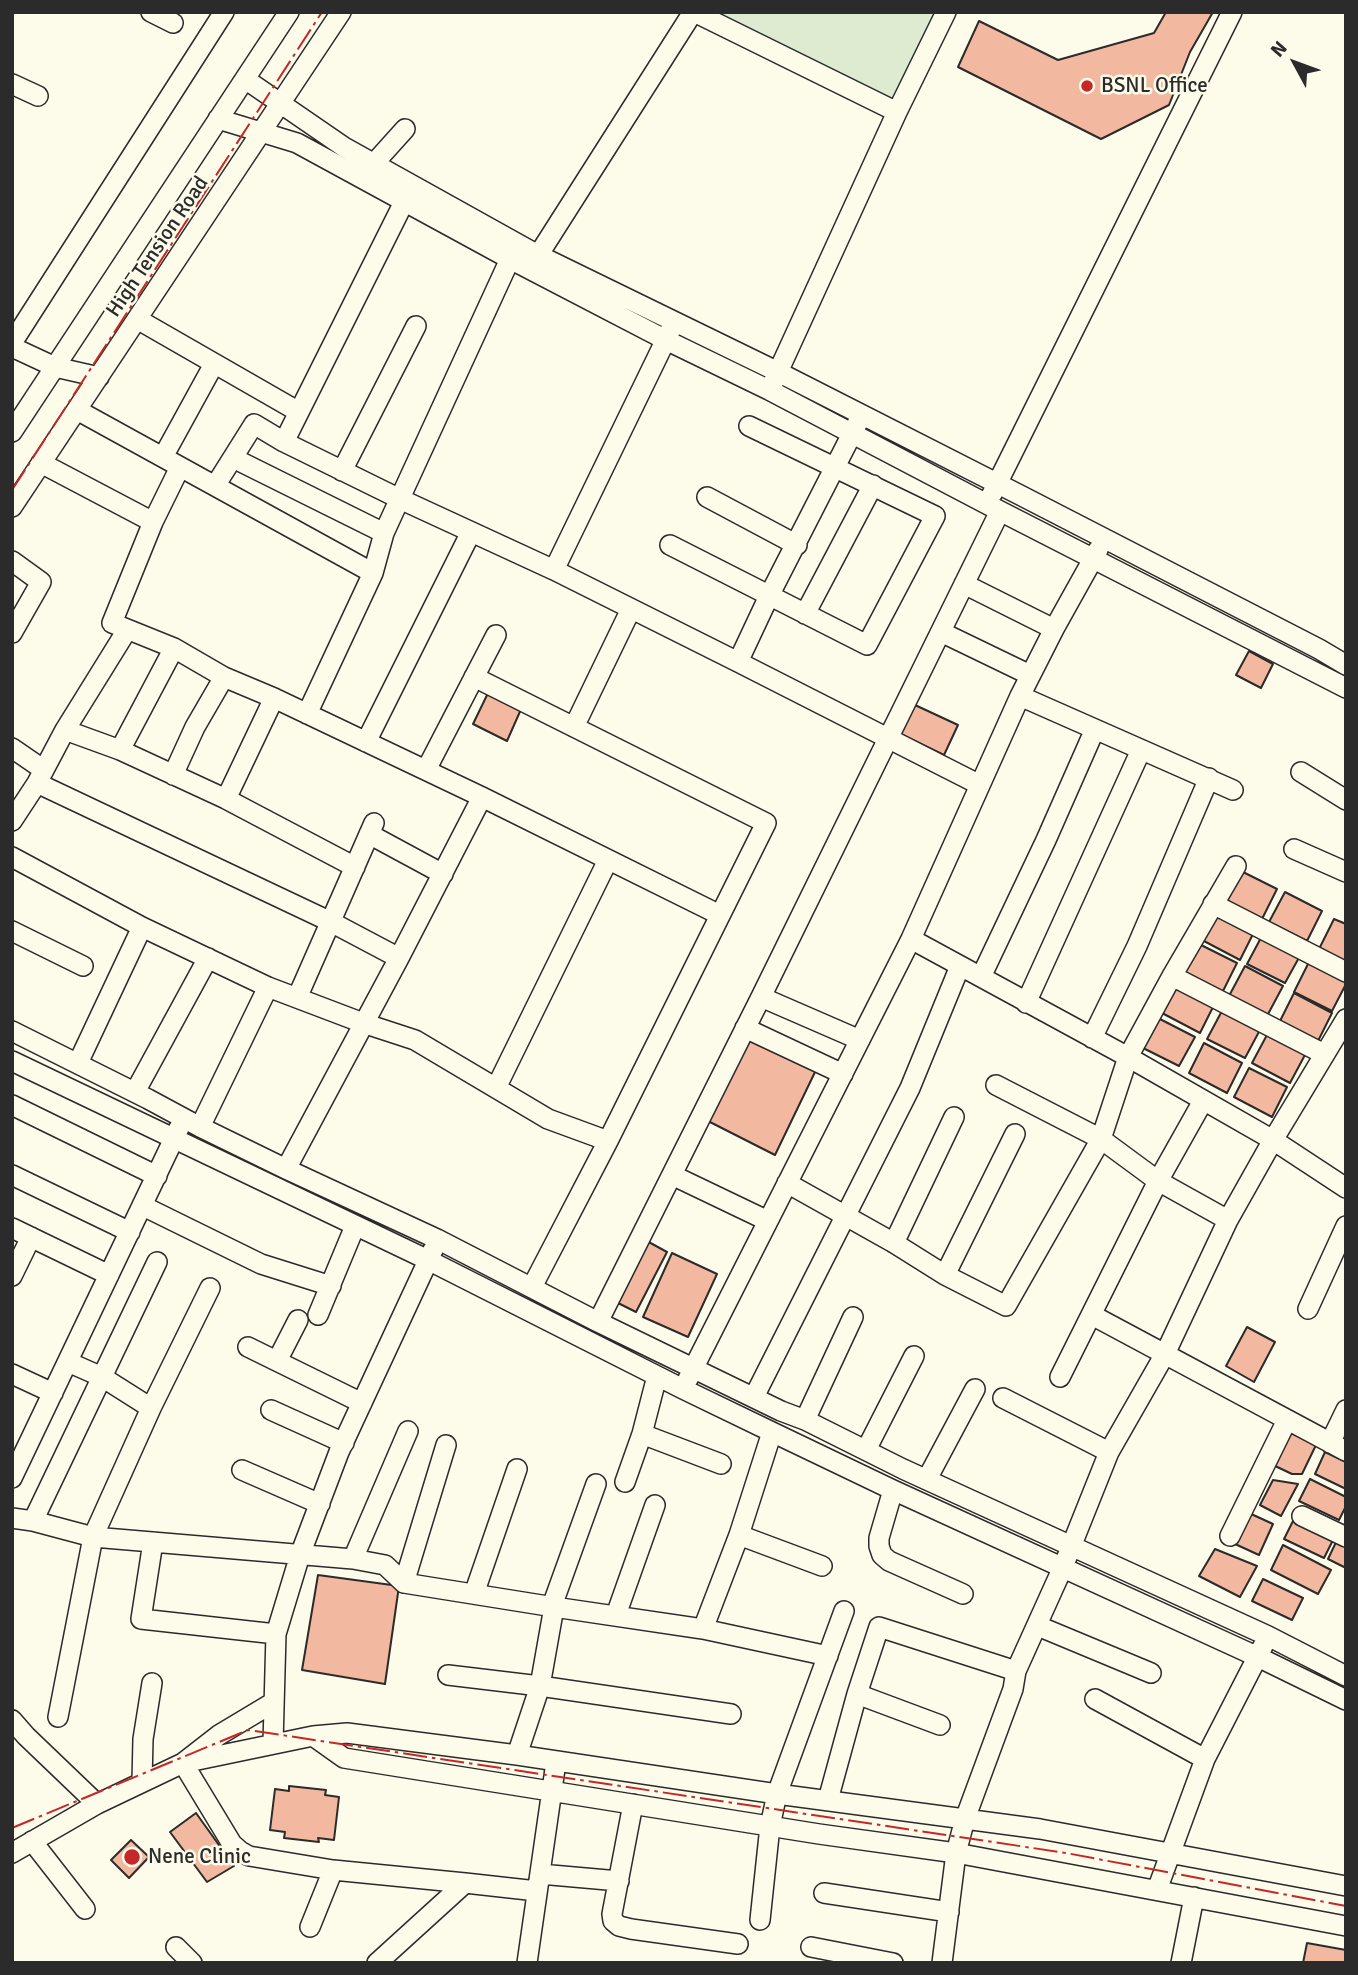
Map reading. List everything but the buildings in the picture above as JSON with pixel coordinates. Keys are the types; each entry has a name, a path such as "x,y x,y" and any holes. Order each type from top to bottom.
{"street":[{"path":"151,12 173,23"},
{"path":"99,377 55,367 12,345 224,12"},
{"name":"High Tension Road","path":"12,432 289,12"},
{"name":"High Tension Road","path":"12,507 341,12"},
{"path":"534,262 693,12 897,112"},
{"path":"774,381 897,112 946,12"},
{"path":"598,1322 941,632 964,584 994,508 996,484 1232,12"},
{"path":"245,79 344,146 404,202 510,259 534,262"},
{"path":"12,84 38,96"},
{"path":"218,119 297,143 370,172 534,262 670,331 774,381 862,415 1346,664"},
{"path":"370,172 405,129"},
{"path":"284,442 404,202"},
{"path":"307,714 373,573 384,533 510,259"},
{"path":"137,319 299,412"},
{"path":"342,471 416,326"},
{"path":"554,570 670,331"},
{"path":"163,457 214,364"},
{"path":"774,381 852,433 1346,688"},
{"path":"77,410 373,573"},
{"path":"738,662 862,415"},
{"path":"215,485 254,424 342,471 554,570 980,786"},
{"path":"670,545 867,645 935,516 749,426"},
{"path":"233,458 384,533"},
{"path":"41,463 153,522"},
{"path":"180,467 153,522 112,623 174,648 224,677 366,741 720,915"},
{"path":"805,614 873,485"},
{"path":"707,497 797,545"},
{"path":"366,741 471,532"},
{"path":"683,1389 911,939 1020,695 1104,538"},
{"path":"12,561 41,582 12,634"},
{"path":"964,584 1054,629"},
{"path":"574,727 631,609"},
{"path":"12,821 30,785 127,630"},
{"path":"941,632 1030,675"},
{"path":"426,770 496,635"},
{"path":"120,750 174,648"},
{"path":"173,775 195,727 224,677"},
{"path":"474,677 766,823 608,1141 532,1287"},
{"path":"1020,695 1233,790"},
{"path":"226,799 274,698"},
{"path":"981,977 1095,729"},
{"path":"65,730 120,750 226,799 355,867"},
{"path":"12,748 30,785 331,922 399,958"},
{"path":"1026,1003 1142,750"},
{"path":"1301,772 1346,800"},
{"path":"1092,1038 1137,946 1209,778"},
{"path":"286,1169 482,797"},
{"path":"297,998 371,829 443,874"},
{"path":"1294,849 1346,872"},
{"path":"12,857 142,926 268,987 415,1040 548,1119 608,1141"},
{"path":"496,1088 608,859"},
{"path":"787,1183 945,1275 1006,1306 1101,1139 1128,1057 1236,866"},
{"path":"1213,904 1346,972"},
{"path":"78,1063 142,926"},
{"path":"12,931 83,966"},
{"path":"911,939 1128,1057 1273,1140 1346,1188"},
{"path":"135,1093 208,958"},
{"path":"754,1397 910,1088 960,965"},
{"path":"1172,976 1324,1054"},
{"path":"12,1478 143,1206 172,1139 192,1123 268,987"},
{"path":"761,997 860,1040"},
{"path":"942,1963 956,1853 965,1819 1013,1689 1016,1671 1072,1546 1109,1452 1165,1354 1228,1220 1346,1018"},
{"path":"745,1028 843,1074"},
{"path":"12,1031 192,1123 438,1239 598,1322 781,1411 1268,1636 1346,1676"},
{"path":"12,1061 428,1260 683,1389 893,1490 1346,1700"},
{"path":"996,1085 1101,1139 1158,1181 1228,1220"},
{"path":"1060,1377 1158,1181 1203,1101"},
{"path":"12,1105 157,1176"},
{"path":"894,1243 954,1117"},
{"path":"945,1275 1015,1134"},
{"path":"12,1175 130,1231"},
{"path":"673,1175 768,1221"},
{"path":"143,1206 261,1264 331,1286"},
{"path":"318,1315 355,1226"},
{"path":"1308,1309 1346,1226"},
{"path":"12,1228 109,1275"},
{"path":"12,1276 31,1237"},
{"path":"272,1744 276,1634 300,1555 344,1443 438,1239"},
{"path":"33,1521 157,1262"},
{"path":"58,1717 93,1537 150,1408 210,1288"},
{"path":"1093,1315 1338,1447 1346,1410"},
{"path":"805,1420 853,1317"},
{"path":"277,1361 298,1320"},
{"path":"248,1347 362,1403"},
{"path":"866,1450 914,1356"},
{"path":"68,1362 102,1377 150,1408"},
{"path":"12,1374 53,1393"},
{"path":"625,1482 642,1434 657,1376"},
{"path":"927,1479 975,1389"},
{"path":"1003,1398 1109,1452"},
{"path":"271,1410 344,1443"},
{"path":"1230,1536 1287,1420"},
{"path":"353,1559 408,1431"},
{"path":"703,1629 739,1535 772,1432"},
{"path":"642,1434 721,1464"},
{"path":"404,1583 446,1445"},
{"path":"242,1469 320,1504"},
{"path":"474,1594 517,1469"},
{"path":"517,1755 540,1686 553,1606 596,1484"},
{"path":"893,1490 879,1538 882,1555 889,1561 963,1594"},
{"path":"616,1615 655,1505"},
{"path":"1302,1516 1346,1537"},
{"path":"12,1518 93,1537 353,1559 385,1565 404,1583 703,1629 828,1657"},
{"path":"739,1535 822,1566"},
{"path":"153,1542 141,1619 276,1634"},
{"path":"760,1920 770,1826 777,1794 844,1611"},
{"path":"1038,1626 1151,1673"},
{"path":"828,1800 857,1694 880,1627 1016,1671"},
{"path":"1157,1891 1205,1759 1268,1636"},
{"path":"448,1675 731,1714"},
{"path":"142,1782 143,1739 152,1683"},
{"path":"857,1694 940,1725"},
{"path":"1095,1699 1205,1759"},
{"path":"183,1763 219,1735 274,1702"},
{"path":"12,1720 19,1741 97,1804"},
{"path":"12,1853 97,1804 183,1763 313,1736 347,1733 1040,1829 1346,1886"},
{"path":"313,1736 344,1758 819,1834 956,1853 1346,1926"},
{"path":"527,1963 556,1762"},
{"path":"183,1763 232,1844 249,1856 332,1870 465,1883 619,1881"},
{"path":"633,1804 612,1914 613,1921 619,1926 631,1929 738,1944"},
{"path":"32,1841 85,1909"},
{"path":"310,1927 332,1870"},
{"path":"377,1963 465,1883"},
{"path":"824,1893 949,1912"},
{"path":"1181,1963 1194,1898"},
{"path":"176,1947 192,1963"},
{"path":"811,1947 894,1963"}],"green space":[{"path":"712,12 937,12 890,108"}],"power":[{"path":"12,490 322,12"},
{"path":"12,1828 248,1730 1066,1853 1346,1906"}],"place":[{"name":"BSNL Office","path":"1087,86"},
{"name":"Nene Clinic","path":"132,1857"}]}
